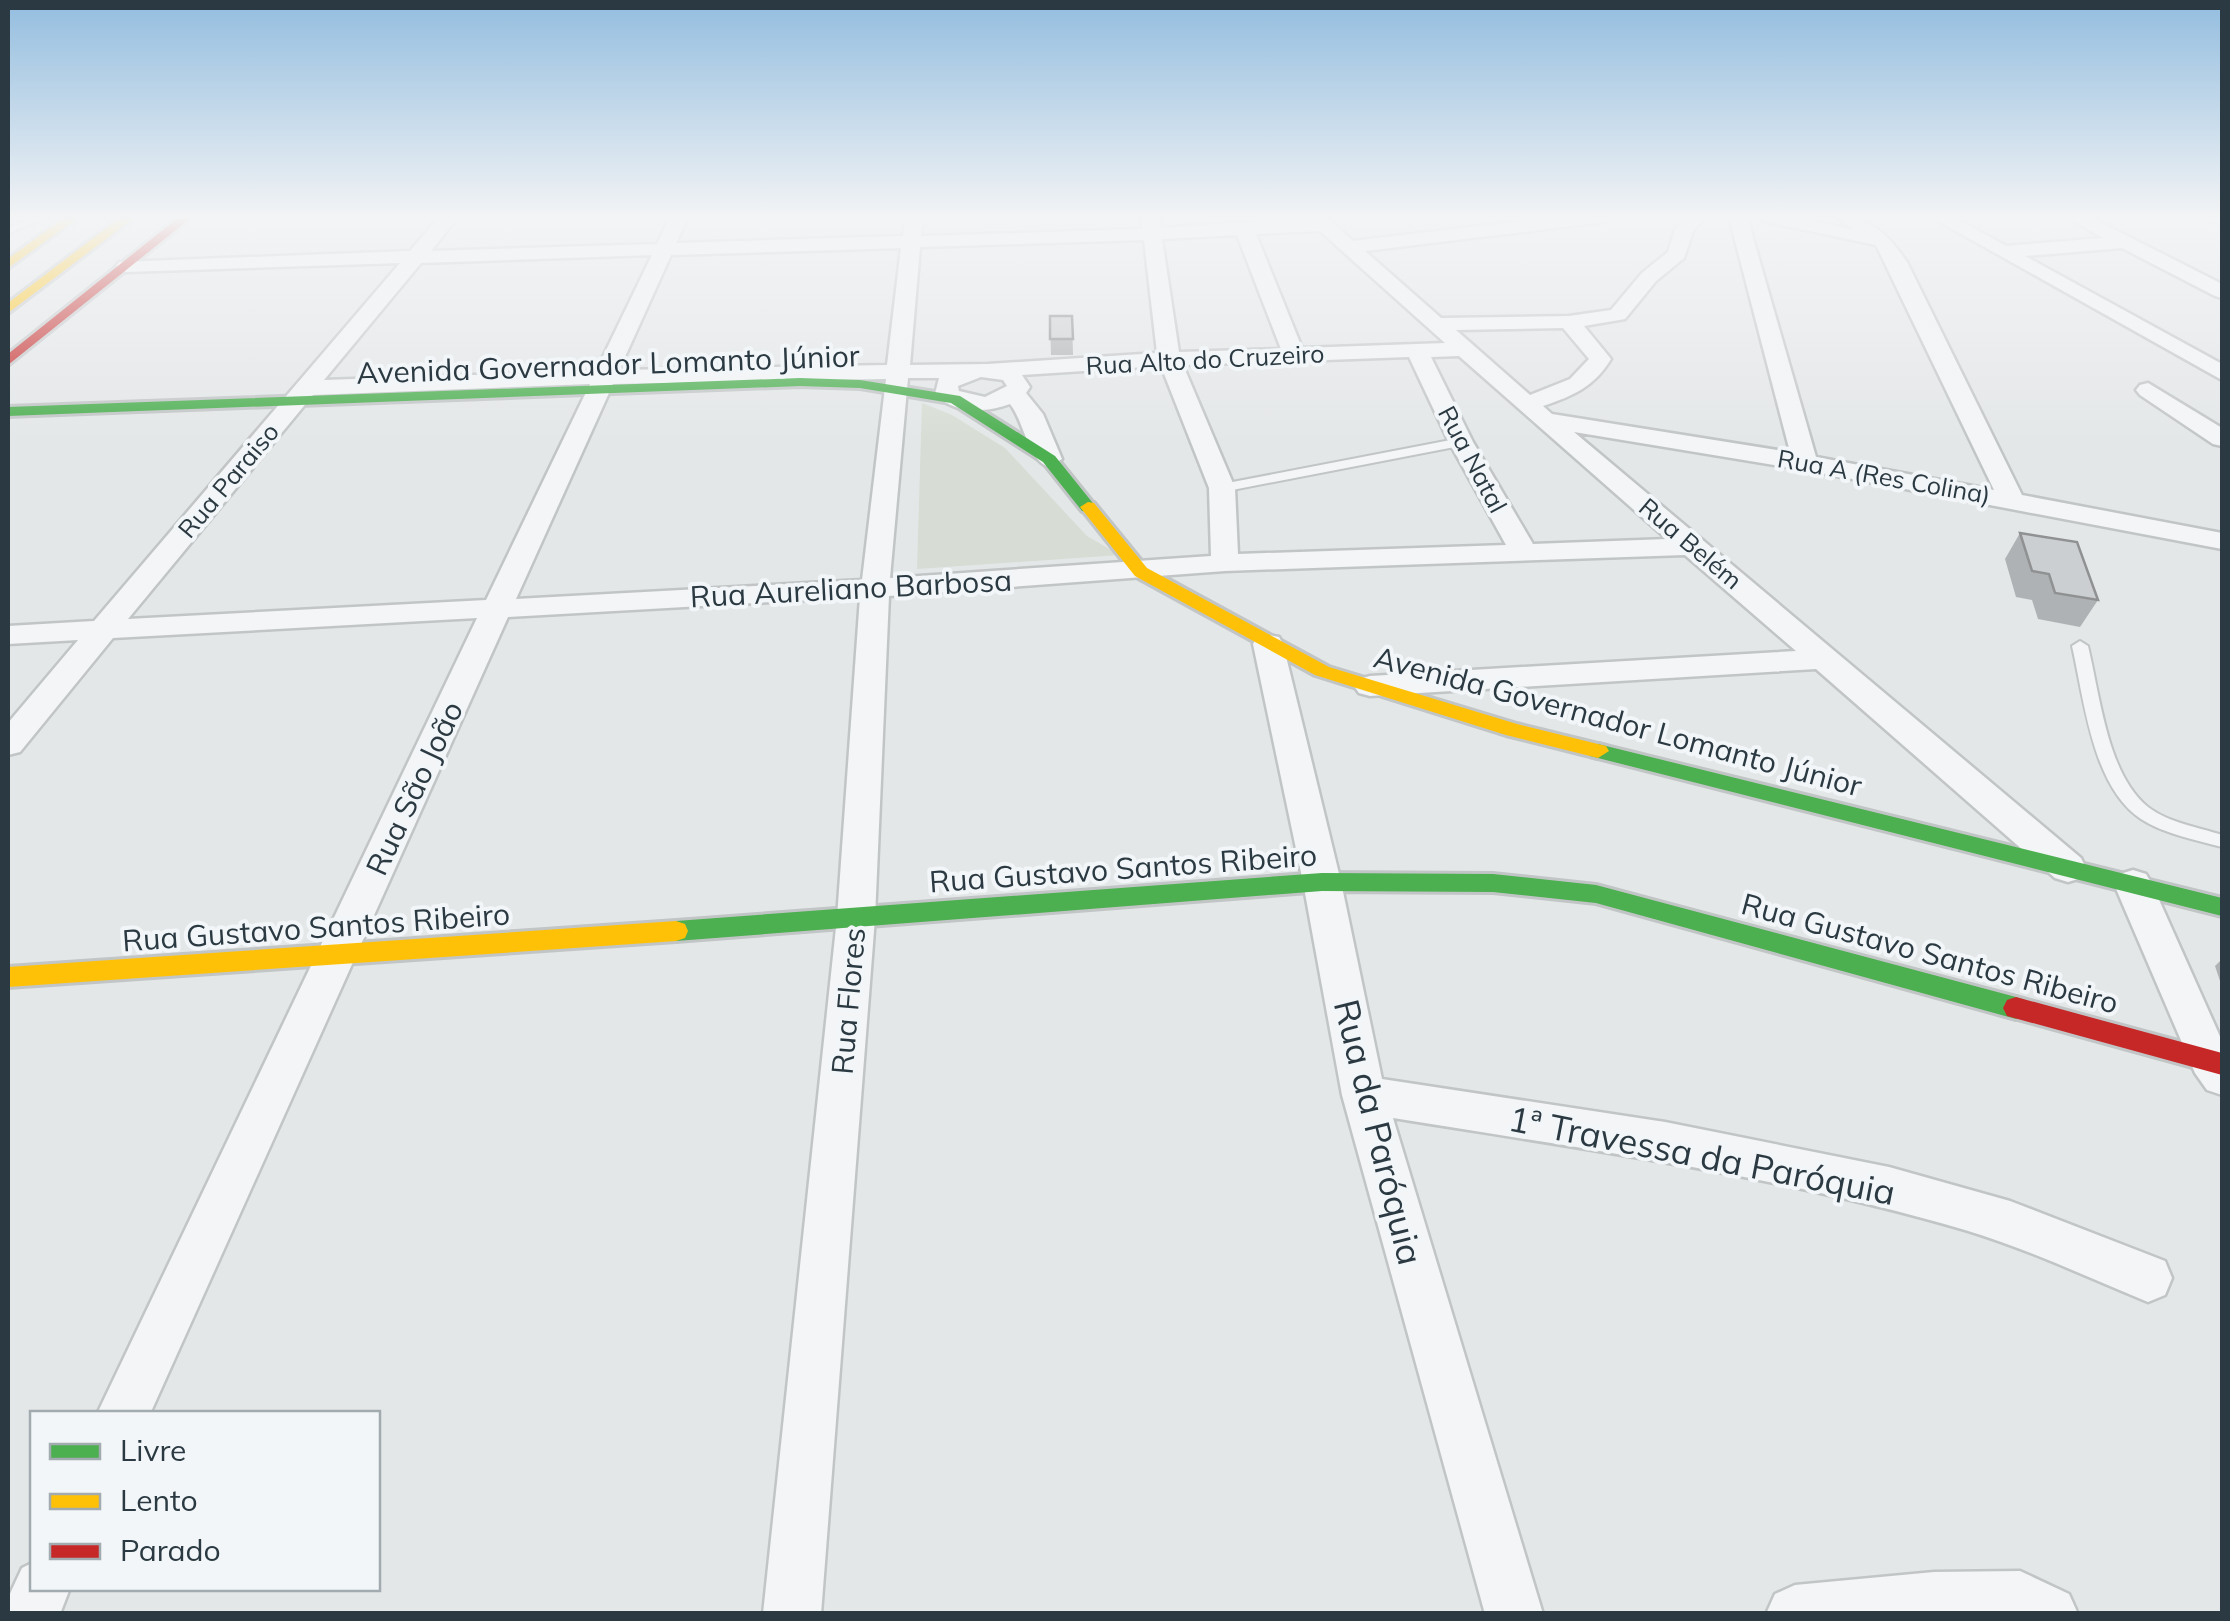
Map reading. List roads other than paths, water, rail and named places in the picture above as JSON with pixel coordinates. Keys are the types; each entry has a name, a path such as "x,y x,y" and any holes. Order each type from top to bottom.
{"main road":[{"path":"8,310 31,293"},
{"path":"8,361 93,293"},
{"path":"8,310 40,316 55,324"},
{"name":"Avenida Governador Lomanto Júnior","path":"897,380 955,399 998,423 1049,459 1141,572 1322,672 1514,730 2222,907"},
{"path":"8,412 299,396"},
{"name":"Rua Gustavo Santos Ribeiro","path":"8,977 1322,882 1468,881 1541,885 1596,894 2218,1067"}],"street":[{"name":"Rua Paraiso","path":"8,744 383,293"},
{"name":"Rua São João","path":"124,1411 644,293"},
{"name":"Rua Flores","path":"792,1614 856,918 875,588 906,293"},
{"path":"1161,293 1172,368 1222,488 1225,563"},
{"path":"1270,293 1294,354"},
{"name":"Rua Belém","path":"1400,293 2068,868"},
{"path":"1436,324 1568,322 1618,315 1636,293"},
{"path":"1759,293 1806,462"},
{"path":"1913,293 2011,499"},
{"path":"2076,293 2222,373"},
{"path":"1535,412 1582,384 1593,374 1600,359 1568,322"},
{"name":"Rua Alto do Cruzeiro","path":"955,399 986,404 1016,391 1294,354 1421,360"},
{"path":"1421,360 1472,356"},
{"name":"Rua Alto do Cruzeiro","path":"299,396 601,384 897,380 986,370 1421,360"},
{"name":"Rua Natal","path":"1421,360 1461,442 1522,550"},
{"path":"955,399 947,394 948,382 986,370 1016,378 1016,391 1031,414 1049,459"},
{"path":"2148,390 2222,439"},
{"name":"Rua A (Res Colina)","path":"1535,412 2222,541"},
{"name":"Rua Aureliano Barbosa","path":"8,635 875,588 1225,563 1694,546"},
{"name":"Rua da Paróquia","path":"1268,644 1322,882 1364,1095 1514,1614"},
{"path":"1370,686 1825,658"},
{"path":"2134,884 2218,1067"},
{"name":"1ª Travessa da Paróquia","path":"1364,1095 1766,1160 1877,1184 2048,1236 2148,1278"},
{"path":"30,1614 41,1591"},
{"path":"1796,1614 1934,1601 2020,1600 2050,1614"}],"lane":[{"path":"1222,488 1461,442"},
{"path":"2080,646 2113,775 2127,796 2143,811 2164,822 2222,840"}]}
